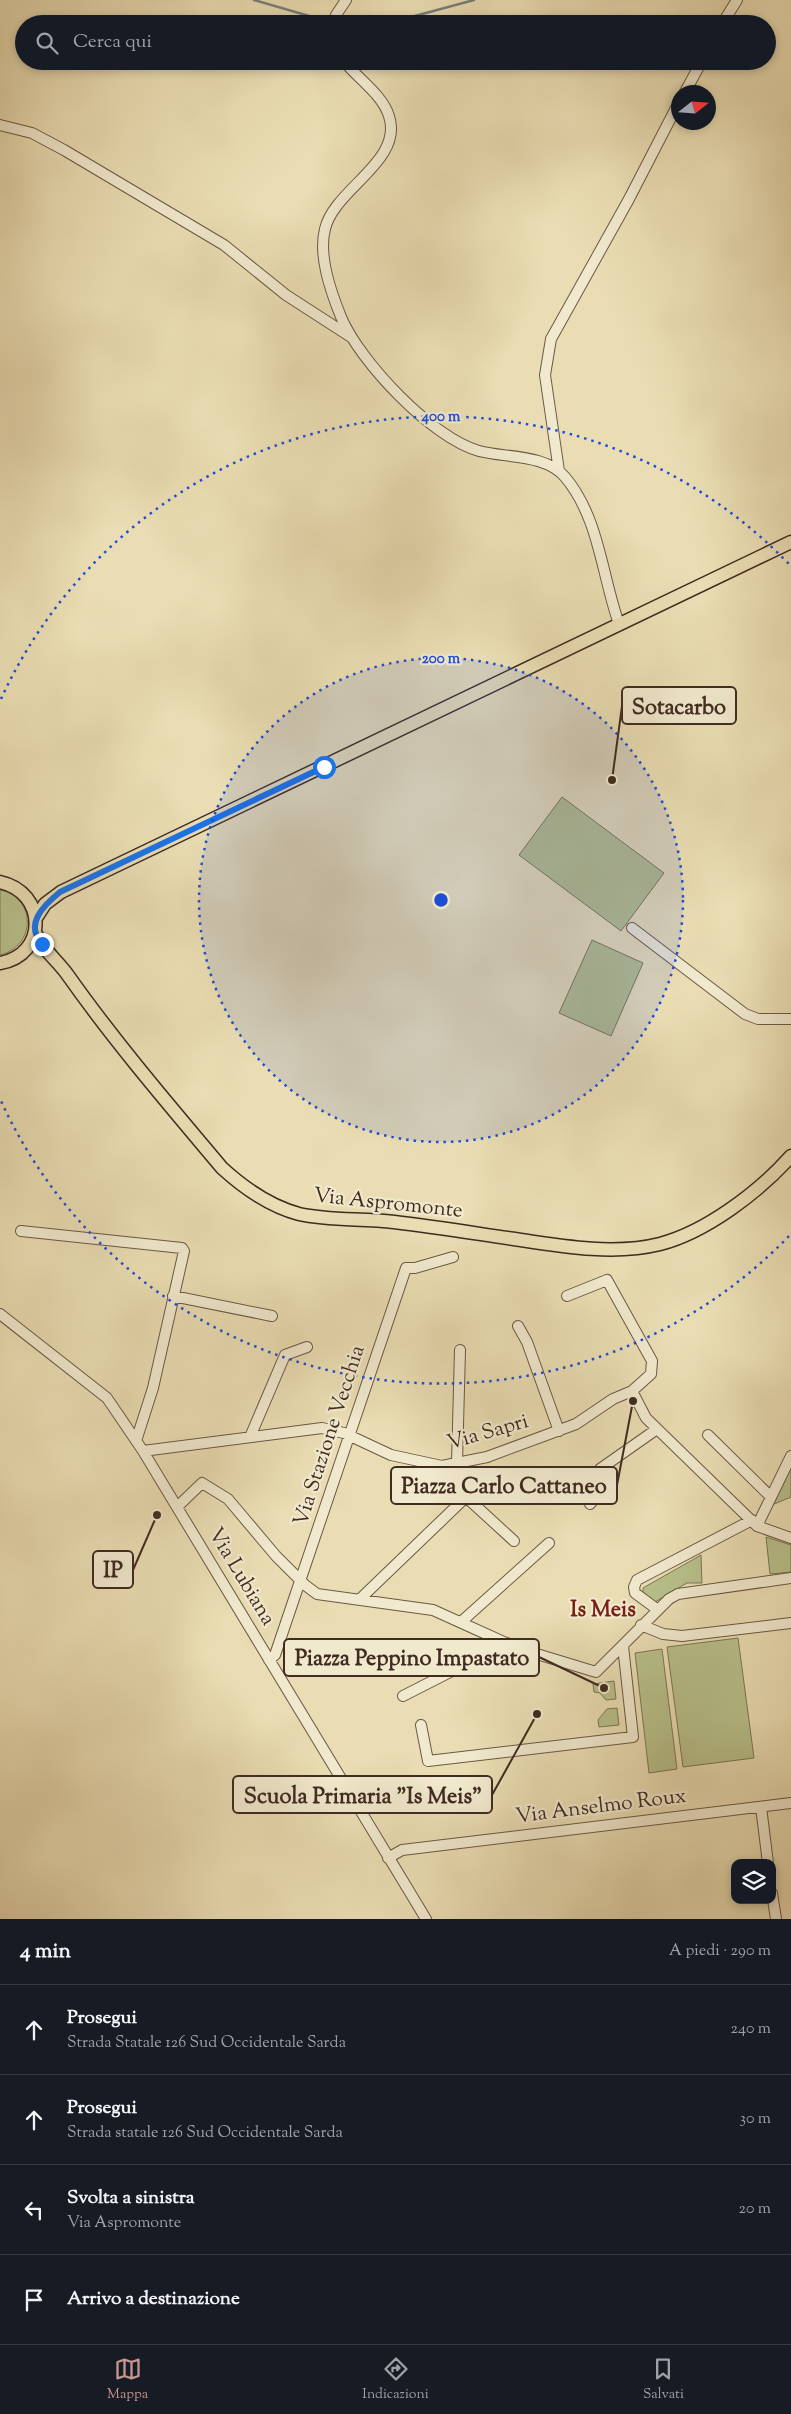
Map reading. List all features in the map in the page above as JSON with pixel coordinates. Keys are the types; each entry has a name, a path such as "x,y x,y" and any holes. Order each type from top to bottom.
{"main road":[{"path":"36,918 45,904 60,892 791,542"},
{"path":"0,882 18,889 27,898 36,918 35,932 27,948 14,959"},
{"path":"27,898 60,892"},
{"name":"Via Aspromonte","path":"35,932 38,940 62,967 100,1020 222,1168 243,1188 272,1204 300,1214 392,1222 578,1248 651,1245 676,1239 708,1225 751,1192 791,1156"},
{"name":"Via Aspromonte","path":"0,963 39,952 46,954 62,967"}],"street":[{"path":"337,15 346,0"},
{"path":"728,15 737,0"},
{"path":"352,70 383,105 391,128 391,140 379,159 335,209 325,228 323,252 333,294 352,338 368,361 424,420 442,433 478,450 530,460 558,471 574,490 596,539 619,624"},
{"path":"689,85 697,70"},
{"path":"558,471 545,375 551,339 629,199 671,118"},
{"path":"0,125 32,133 64,150 224,244 286,295 352,338"},
{"path":"632,928 745,1014 758,1019 791,1018"},
{"path":"21,1231 182,1248 184,1251 153,1388 136,1441"},
{"name":"Via Stazione Vecchia","path":"269,1660 275,1655 406,1268 415,1268 453,1257"},
{"path":"567,1296 607,1280 652,1361 650,1374 632,1391 646,1418 755,1523 791,1538"},
{"path":"173,1296 272,1316"},
{"name":"Via Lubiana","path":"0,1314 107,1398 143,1451 426,1919"},
{"path":"518,1326 527,1342 559,1431"},
{"path":"250,1437 285,1355 308,1348"},
{"path":"460,1350 457,1463 466,1497 514,1541"},
{"name":"Via Sapri","path":"143,1451 332,1428 392,1455 442,1466 487,1457 559,1431 576,1424 613,1399 632,1391"},
{"path":"590,1504 603,1489 600,1469 657,1429"},
{"path":"708,1435 771,1497"},
{"path":"658,1610 635,1594 634,1587 637,1580 755,1523 771,1497 791,1456"},
{"path":"177,1507 202,1484 228,1499 300,1580 317,1594 433,1610 507,1643 596,1672 669,1599 688,1591 791,1578"},
{"path":"360,1600 466,1497"},
{"path":"461,1622 548,1543"},
{"path":"641,1625 663,1634 682,1636 791,1623"},
{"path":"403,1696 507,1643"},
{"path":"421,1726 428,1761 633,1737 623,1646"},
{"name":"Via Anselmo Roux","path":"388,1858 402,1850 791,1803"},
{"path":"761,1807 768,1859"},
{"path":"774,1904 776,1919"}],"green space":[{"path":"562,797 664,873 621,931 519,855"},
{"path":"0,890 12,895 21,902 26,912 27,922 26,933 20,942 12,950 0,955"},
{"path":"592,940 643,963 611,1036 559,1013"},
{"path":"791,1465 791,1497 772,1505"},
{"path":"766,1537 791,1545 791,1572 770,1574"},
{"path":"701,1555 702,1583 687,1583 655,1602 643,1592 643,1588"},
{"path":"738,1638 754,1758 683,1767 667,1647"},
{"path":"662,1649 677,1769 649,1773 635,1653"},
{"path":"614,1681 616,1699 606,1700 600,1693 594,1692 593,1684"},
{"path":"617,1708 619,1725 599,1727 598,1720 607,1709"}],"waterway":[{"path":"254,0 306,15"},
{"path":"418,15 474,0"}],"place":[{"name":"Sotacarbo","path":"612,780"},
{"name":"Piazza Carlo Cattaneo","path":"633,1401"},
{"name":"IP","path":"157,1515"},
{"name":"Piazza Peppino Impastato","path":"604,1688"},
{"name":"Scuola Primaria \"Is Meis\"","path":"537,1714"}],"district":[{"name":"Is Meis","path":"603,1611"}],"route":[{"path":"42,944 35,932 36,918 45,904 60,892 324,767"}]}
